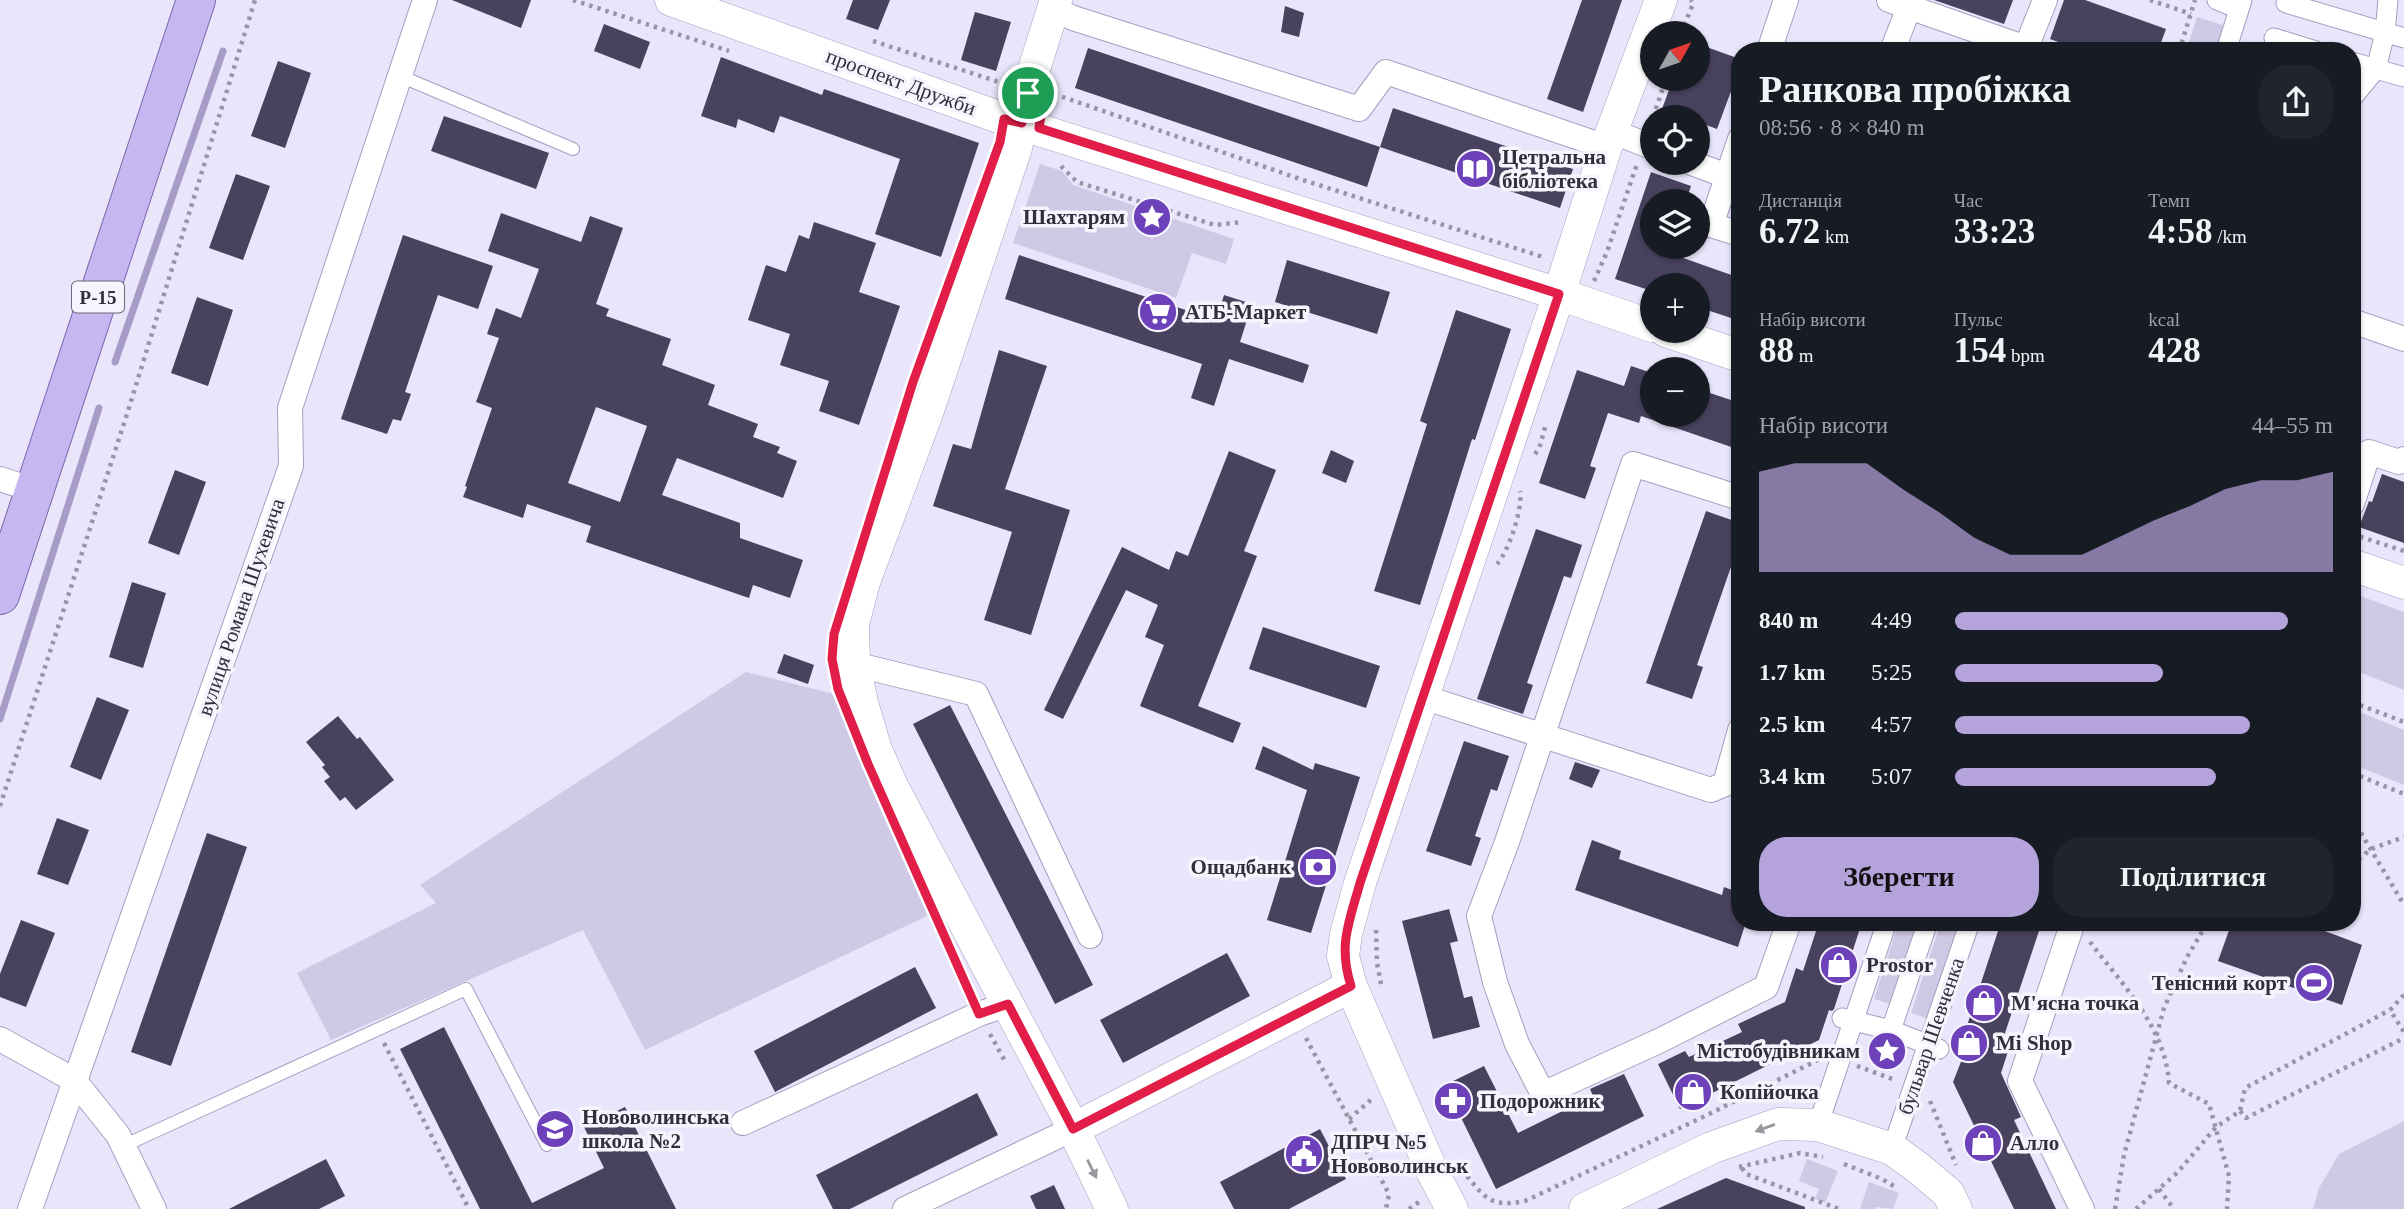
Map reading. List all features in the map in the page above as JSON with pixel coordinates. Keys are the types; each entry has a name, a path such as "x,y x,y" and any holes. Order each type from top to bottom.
{"main road":[{"name":"Р-15","path":"0,595 17,485 196,0"}],"street":[{"name":"вулиця Романа Шухевича","path":"30,1209 291,466 290,408 425,0"},
{"name":"проспект Дружби","path":"671,0 1022,123 1577,285 1640,319"},
{"path":"1447,1198 1432,1171 1351,986 1343,956 1346,934 1360,883 1423,696 1577,285 1608,139 1661,0"},
{"path":"1772,42 1786,0"},
{"path":"2029,42 2046,0"},
{"path":"2217,0 2241,5 2229,42"},
{"path":"2361,87 2376,69 2394,35 2388,0"},
{"path":"1894,42 1904,2 2008,42"},
{"path":"2286,3 2394,35"},
{"path":"1112,1209 1073,1129 994,1009 876,750 854,664 853,624 864,582 927,413 1016,148 1029,85 1055,4 1073,18 1359,109 1386,72 1608,139 1640,144"},
{"path":"2274,38 2287,42"},
{"path":"2361,65 2404,77"},
{"path":"1710,167 1731,171"},
{"path":"1731,176 1711,225 1731,231"},
{"path":"2361,324 2404,339"},
{"path":"1702,343 1731,353"},
{"path":"2361,449 2399,462 2404,459"},
{"path":"1731,495 1633,464 1507,842 1479,916 1495,982 1513,1031 1543,1094 1661,1040 1766,987 1786,931"},
{"path":"2361,568 2404,583"},
{"path":"854,664 976,694 1090,936"},
{"path":"1423,696 1711,790 1731,786"},
{"path":"1818,1125 1840,1060 1847,1019 1882,931"},
{"path":"1891,1030 1925,931"},
{"name":"бульвар Шевченка","path":"1892,1150 1915,1087 1935,1047 1967,931"},
{"path":"2078,931 2020,1081 2082,1209"},
{"path":"905,1209 1073,1129 1351,986"},
{"path":"743,1123 994,1009"},
{"path":"1847,1019 1891,1030 1935,1047"},
{"path":"0,1039 74,1080 118,1135 154,1209"},
{"path":"1593,1207 1711,1148 1778,1124 1818,1125 1892,1150 1948,1193 1956,1209"}],"lane":[{"path":"400,76 573,149"},
{"path":"123,1146 466,989 547,1145"}],"path":[{"path":"0,806 128,411 255,0"},
{"path":"1686,21 1693,5 1691,0"},
{"path":"2150,0 2191,14"},
{"path":"2182,42 2195,0"},
{"path":"866,39 1012,86 1029,85 1300,179 1577,285 1607,252 1640,166"},
{"path":"1530,460 1539,449 1546,422"},
{"path":"1490,571 1504,557 1522,502 1520,490 1523,480"},
{"path":"2361,537 2404,551"},
{"path":"2361,705 2404,722"},
{"path":"2361,777 2404,794"},
{"path":"2361,833 2404,905"},
{"path":"2361,857 2371,849 2404,837"},
{"path":"1376,928 1377,963 1383,996"},
{"path":"2083,931 2149,1021 2168,1068 2169,1083 2209,1104 2229,1176 2227,1209"},
{"path":"2115,1209 2124,1155 2164,1008 2187,957 2203,931"},
{"path":"2136,1209 2176,1173 2216,1127 2240,1111 2245,1088 2390,1010 2404,995"},
{"path":"994,1009 1010,1071"},
{"path":"2390,1010 2404,1032"},
{"path":"377,1030 469,1209"},
{"path":"1304,1034 1388,1194 1386,1209"},
{"path":"2240,1111 2245,1118 2404,1038"},
{"path":"1409,1209 1447,1198 1464,1173 1483,1196 1505,1207 1525,1201 1827,1055 1925,1090 1960,1173"},
{"path":"1349,1119 1374,1097"},
{"path":"1742,1168 1800,1153 1845,1164 1882,1179 1905,1193"},
{"path":"1729,1163 1742,1168 1746,1174 1839,1209"},
{"path":"2159,1189 2174,1209"}],"shaded area":[{"path":"2197,17 2226,26 2221,42 2189,42"},
{"path":"1040,164 1062,171 1073,185 1234,239 1226,264 1192,253 1176,298 1013,243"},
{"path":"2361,596 2404,612 2404,690 2361,673"},
{"path":"746,672 834,694 929,915 645,1050 583,930 331,1040 297,973 436,903 420,885"},
{"path":"2361,713 2404,730 2404,785 2361,768"},
{"path":"1896,931 1916,931 1891,1004 1874,999"},
{"path":"1938,931 1958,931 1929,1019 1911,1013"},
{"path":"2404,1121 2404,1209 2313,1209 2319,1188 2339,1154"},
{"path":"1807,1159 1838,1171 1825,1203 1815,1199 1819,1189 1799,1181"},
{"path":"1869,1182 1899,1193 1893,1209 1860,1209"}],"building":[{"path":"452,0 531,0 521,28"},
{"path":"853,0 890,0 878,30 846,19"},
{"path":"1582,0 1622,0 1583,112 1547,99"},
{"path":"1934,0 2013,0 2004,24"},
{"path":"2064,0 2085,0 2166,29 2161,42 2058,42 2050,39"},
{"path":"1285,6 1304,13 1299,37 1281,32"},
{"path":"975,12 1011,22 996,71 961,60"},
{"path":"604,24 650,42 640,69 594,51"},
{"path":"1088,48 1380,147 1367,187 1075,88"},
{"path":"1710,48 1731,56 1731,91 1717,129 1710,126 1710,105 1663,105 1669,91 1710,91"},
{"path":"721,57 822,95 824,89 979,143 941,257 875,234 900,159 780,116 774,133 738,119 736,128 701,116"},
{"path":"278,61 311,73 285,148 251,136"},
{"path":"1393,108 1573,169 1560,208 1380,147"},
{"path":"444,116 549,153 536,189 431,151"},
{"path":"236,174 270,186 243,260 209,248"},
{"path":"1650,175 1660,175 1691,186 1690,189 1645,189"},
{"path":"1640,205 1640,259 1686,259 1731,275 1731,318 1710,311 1710,273 1640,273 1640,287 1615,279"},
{"path":"501,213 581,242 590,216 623,228 596,304 609,309 606,316 671,339 662,365 715,385 708,405 758,424 753,437 780,447 777,453 797,461 783,498 677,458 662,495 740,523 740,538 803,560 790,598 753,585 749,598 586,542 591,526 527,504 523,518 463,497 492,408 476,402 499,338 487,334 496,308 521,318 539,269 488,251","holes":["596,407 647,426 620,502 568,483"]},
{"path":"814,222 876,243 859,292 900,306 859,425 819,411 829,381 780,365 790,334 748,320 766,265 786,272 799,235 809,239"},
{"path":"403,235 493,266 478,309 438,295 405,392 411,394 401,421 393,419 387,434 341,419"},
{"path":"1019,255 1216,320 1224,295 1252,304 1240,342 1309,365 1303,383 1229,359 1214,406 1191,398 1202,364 1005,299"},
{"path":"1287,260 1390,292 1377,334 1275,302"},
{"path":"197,297 233,310 208,386 171,373"},
{"path":"1456,310 1511,329 1475,440 1472,439 1420,605 1374,591 1427,424 1420,421"},
{"path":"999,350 1047,366 1005,489 1070,510 1031,635 984,620 1012,532 933,506 953,444 971,449"},
{"path":"1631,366 1640,369 1639,423 1608,413 1590,466 1596,468 1585,499 1539,483 1577,370 1624,386"},
{"path":"1710,393 1731,400 1731,447 1673,427 1710,427"},
{"path":"1331,450 1354,461 1346,483 1322,473"},
{"path":"1229,451 1276,470 1244,551 1257,556 1198,706 1241,723 1233,743 1140,706 1164,645 1145,637 1158,605 1126,590 1063,719 1044,710 1122,547 1169,570 1176,551 1188,556"},
{"path":"175,470 206,482 179,555 148,543"},
{"path":"2382,474 2404,482 2404,543 2361,528 2369,501 2372,502"},
{"path":"1706,511 1731,520 1731,567 1697,665 1703,667 1692,699 1646,683"},
{"path":"1536,529 1582,545 1571,578 1564,576 1527,683 1533,685 1523,714 1477,699"},
{"path":"132,582 166,593 143,668 109,657"},
{"path":"1263,627 1380,666 1366,708 1249,669"},
{"path":"784,654 814,665 808,684 777,673"},
{"path":"97,697 129,710 101,780 70,767"},
{"path":"950,705 1093,985 1055,1004 913,724"},
{"path":"338,716 357,739 360,737 394,780 356,810 345,797 340,801 324,781 330,777 322,767 325,765 306,742"},
{"path":"1464,741 1509,756 1497,791 1491,789 1475,836 1481,838 1471,866 1426,851"},
{"path":"1263,746 1313,770 1315,763 1360,777 1311,933 1267,920 1307,790 1255,769"},
{"path":"1575,762 1600,770 1592,788 1569,779"},
{"path":"57,818 89,830 68,885 37,874"},
{"path":"207,833 247,847 171,1066 131,1052"},
{"path":"1592,840 1621,851 1619,859 1722,895 1724,887 1731,890 1731,931 1743,931 1738,947 1575,890"},
{"path":"1449,909 1458,941 1450,943 1464,998 1472,996 1480,1027 1433,1039 1402,921"},
{"path":"21,920 55,933 26,1007 0,997 0,974"},
{"path":"1816,931 1859,931 1834,1009 1829,1010 1819,1040 1680,1109 1658,1064 1685,1051 1689,1057 1742,1032 1738,1024 1785,1002 1796,968 1803,971"},
{"path":"1998,931 2039,931 2004,1036 2012,1039 2001,1073 2021,1117 2014,1120 2056,1209 2014,1209 1953,1082 1966,1049 1960,1047"},
{"name":"Тенісний корт","path":"2229,931 2325,931 2362,945 2342,1005 2218,961"},
{"path":"1227,953 1250,996 1123,1063 1100,1020"},
{"path":"915,967 936,1008 775,1092 754,1051"},
{"path":"444,1027 532,1203 604,1168 584,1127 625,1107 676,1209 480,1209 400,1049"},
{"path":"1484,1066 1518,1133 1593,1096 1590,1089 1624,1074 1644,1116 1496,1189 1445,1085"},
{"path":"977,1093 998,1135 850,1209 833,1209 816,1175"},
{"name":"ДПРЧ №5 Нововолинськ","path":"1320,1129 1346,1179 1289,1209 1234,1209 1220,1182"},
{"path":"326,1159 345,1196 319,1209 229,1209"},
{"path":"1726,1178 1805,1207 1805,1209 1657,1209"},
{"path":"1054,1185 1065,1209 1036,1209 1030,1196"}],"waterway":[{"path":"115,362 223,51"},
{"path":"0,719 99,408"}],"place":[{"name":"Цетральна бібліотека","path":"1475,169"},
{"name":"Шахтарям","path":"1152,217"},
{"name":"АТБ-Маркет","path":"1158,312"},
{"name":"Ощадбанк","path":"1318,867"},
{"name":"Prostor","path":"1839,965"},
{"name":"Тенісний корт","path":"2314,983"},
{"name":"М'ясна точка","path":"1984,1003"},
{"name":"Mi Shop","path":"1969,1043"},
{"name":"Містобудівникам","path":"1887,1051"},
{"name":"Копійочка","path":"1693,1092"},
{"name":"Подорожник","path":"1453,1101"},
{"name":"Нововолинська школа №2","path":"555,1129"},
{"name":"Алло","path":"1983,1143"},
{"name":"ДПРЧ №5 Нововолинськ","path":"1304,1154"}],"route":[{"path":"1029,85 1045,91 1039,128 1559,294 1360,883 1343,956 1351,986 1073,1129 1008,1004 979,1014 868,764 838,689 832,659 834,634 890,454 913,382 1000,142 1004,119 1022,123 1028,93 1029,85"}]}
